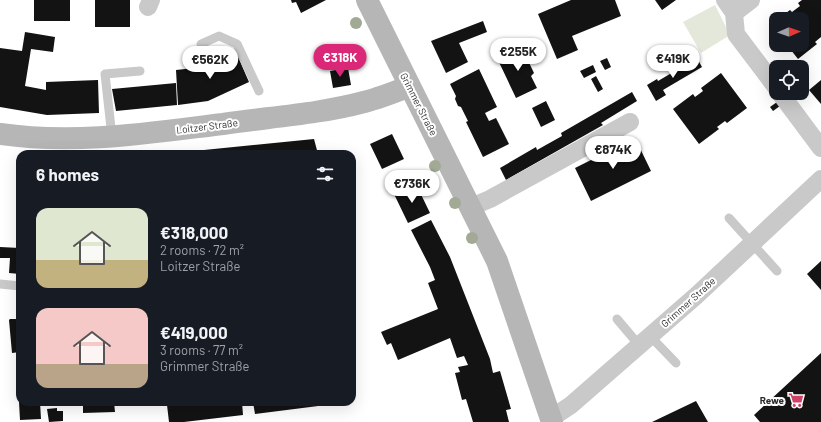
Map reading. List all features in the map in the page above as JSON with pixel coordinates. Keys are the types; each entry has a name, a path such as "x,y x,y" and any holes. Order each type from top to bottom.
{"main road":[{"name":"Grimmer Straße","path":"367,0 497,261 551,420"},
{"name":"Loitzer Straße","path":"0,134 46,139 112,137 332,110 374,100 410,86"}],"street":[{"path":"751,0 730,6 736,34 769,78"},
{"path":"785,100 821,148"},
{"path":"471,207 490,199 630,122"},
{"name":"Grimmer Straße","path":"551,420 571,405 697,295 821,180"}],"lane":[{"path":"201,44 219,36 237,44 259,91"},
{"path":"112,137 105,74 140,71"},
{"path":"729,218 777,271"},
{"path":"0,284 16,286"},
{"path":"617,319 676,363"}],"shaded area":[{"path":"715,5 730,35 701,53 683,22"}],"building":[{"path":"34,0 70,0 70,21 34,21"},
{"path":"95,0 130,0 130,27 95,27"},
{"path":"291,0 326,0 301,13 296,2 292,3"},
{"path":"571,0 615,0 621,16 572,36 578,50 557,59 538,14"},
{"path":"655,0 676,0 662,10"},
{"path":"802,0 821,0 821,37 815,42 817,44 809,50 809,12 792,12 800,6 798,3"},
{"path":"483,21 487,32 459,43 468,62 446,73 431,41"},
{"path":"25,32 55,37 53,52 31,49 25,86 46,90 46,82 98,80 99,113 47,115 0,107 0,48 22,51"},
{"path":"521,46 534,73 531,76 537,88 516,98 497,58"},
{"path":"236,52 249,82 208,101 178,105 176,70 203,67"},
{"path":"792,52 807,52 798,59"},
{"path":"607,58 611,67 605,70 600,61"},
{"path":"697,58 702,67 663,90 666,95 656,101 647,85 657,79 658,81"},
{"path":"593,65 596,72 584,78 580,71"},
{"path":"348,68 351,85 333,88 330,71"},
{"path":"479,69 497,107 485,113 489,121 496,118 509,144 483,157 466,122 468,121 461,107 458,106 455,99 456,96 450,84"},
{"path":"721,73 747,108 727,123 725,121 717,127 719,129 699,144 673,109 693,94 695,97 703,91 701,88"},
{"path":"596,76 603,89 598,92 591,79"},
{"path":"821,80 821,104 809,90"},
{"path":"176,83 177,105 116,111 112,89"},
{"path":"632,92 637,101 601,123 603,125 506,180 500,168 536,147 537,150 562,136 561,133"},
{"path":"546,101 555,120 541,127 532,108"},
{"path":"777,102 780,106 773,111 770,107"},
{"path":"392,134 404,159 382,169 370,144"},
{"path":"635,138 651,171 591,201 575,168"},
{"path":"314,139 317,150 204,150"},
{"path":"416,184 430,213 408,223 394,194"},
{"path":"431,220 450,257 490,359 493,373 500,371 511,409 506,410 509,422 473,422 466,399 462,400 455,373 460,372 458,367 468,365 464,356 457,358 450,338 398,360 391,343 387,345 381,332 438,309 428,283 435,280 411,230"},
{"path":"0,247 16,248 16,274 9,273 10,258 0,258"},
{"path":"821,261 821,290 807,274"},
{"path":"16,319 16,352 12,353 9,320"},
{"name":"Rewe","path":"821,353 821,422 760,422 754,415"},
{"path":"696,401 708,422 652,422"},
{"path":"19,406 40,406 41,419 20,420"},
{"path":"83,406 114,406 115,412 83,413"},
{"path":"167,406 242,406 243,415 184,422 169,422"},
{"path":"254,406 318,406 255,414"},
{"path":"57,408 57,411 63,411 63,421 49,422 47,409"}],"place":[{"name":"Rewe","path":"796,400"}]}
